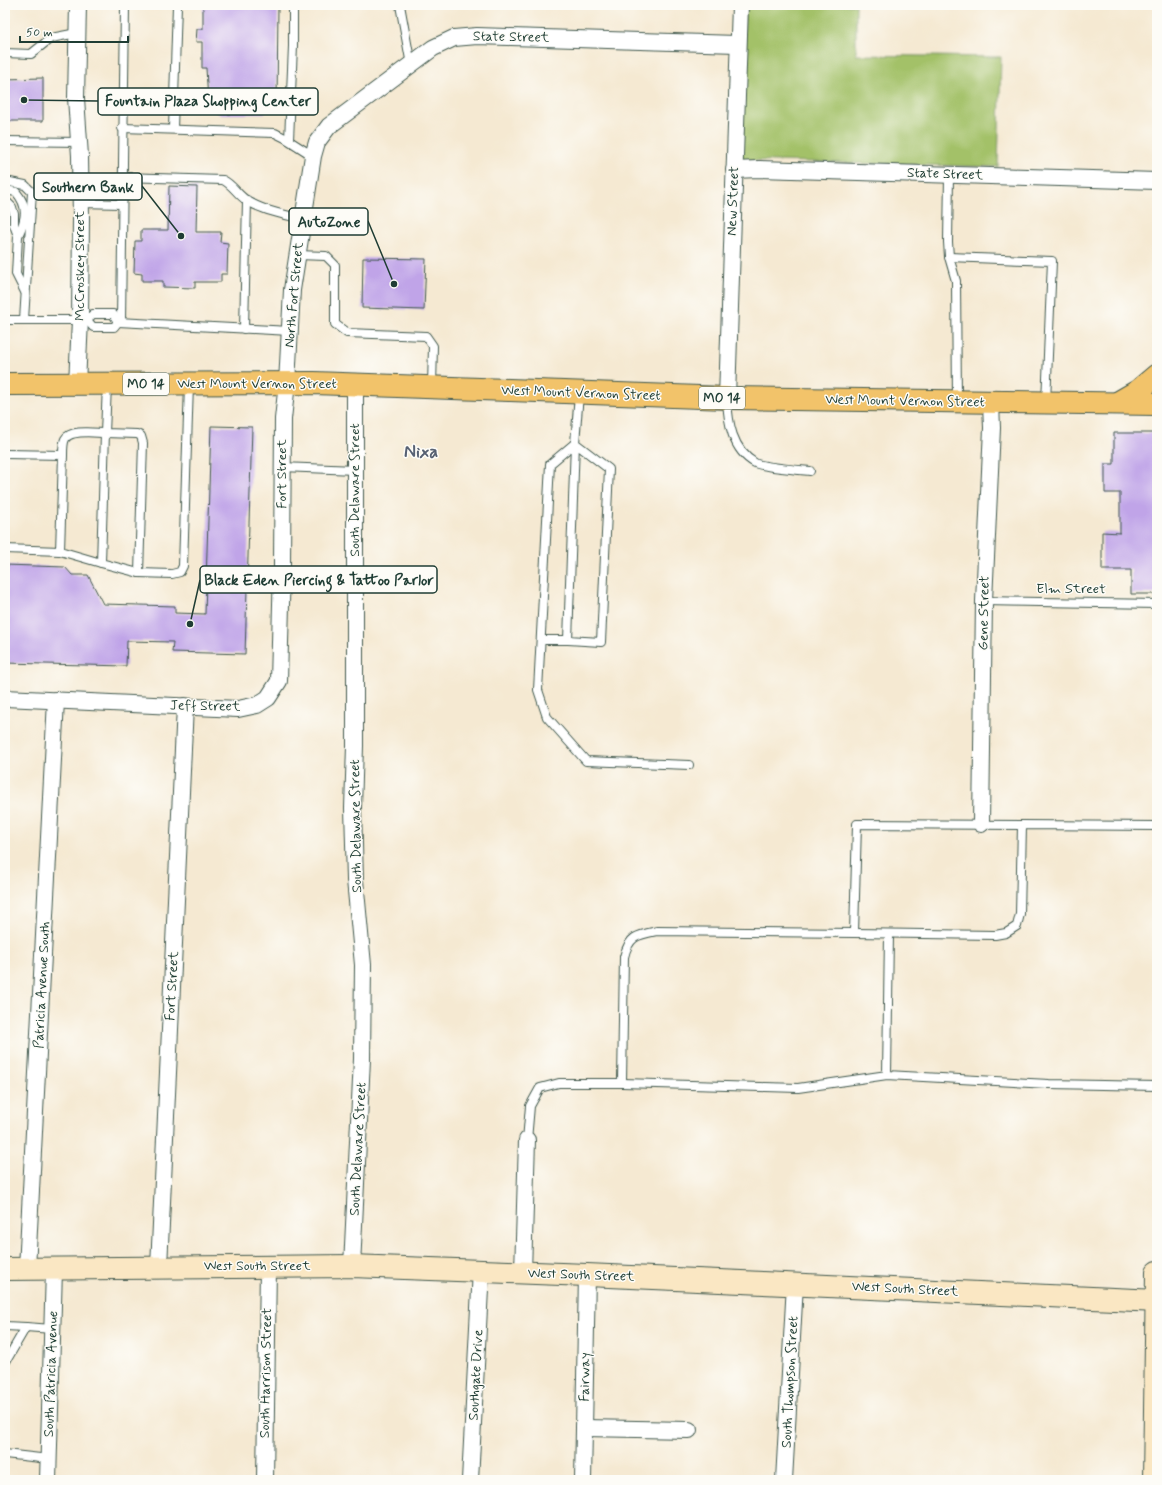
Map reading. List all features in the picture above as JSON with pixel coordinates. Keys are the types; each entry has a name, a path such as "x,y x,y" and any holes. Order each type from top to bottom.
{"main road":[{"path":"1119,402 1138,391 1157,375"},
{"name":"West Mount Vernon Street","path":"5,384 287,383 727,398 991,403 1119,402 1157,404"}],"street":[{"name":"McCroskey Street","path":"78,5 76,98 79,142 84,320 78,384"},
{"name":"New Street","path":"727,398 737,44 740,5"},
{"name":"State Street","path":"320,139 329,126 443,42 454,38 471,36 737,44"},
{"name":"North Fort Street","path":"287,383 297,255 313,156 320,139"},
{"name":"State Street","path":"734,170 759,169 1157,181"},
{"name":"Fort Street","path":"282,566 283,419 287,383"},
{"name":"South Delaware Street","path":"352,1266 362,1059 363,964 355,880 353,808 355,746 355,385"},
{"name":"Gene Street","path":"981,824 984,601 992,428 991,403"},
{"name":"Jeff Street","path":"5,698 238,709 257,706 268,698 279,681 282,566"},
{"name":"Patricia Avenue South","path":"27,1269 56,700"},
{"name":"Fort Street","path":"160,1267 185,706"},
{"path":"523,1272 526,1140"},
{"name":"South Harrison Street","path":"265,1480 268,1266"},
{"name":"West South Street","path":"5,1270 160,1267 352,1266 481,1270 1157,1301"},
{"name":"South Patricia Avenue","path":"48,1480 54,1269"},
{"name":"Southgate Drive","path":"470,1480 481,1270"},
{"path":"1154,1480 1157,1272"},
{"name":"Fairway","path":"583,1480 587,1275"},
{"name":"South Thompson Street","path":"784,1480 795,1284"},
{"path":"584,1428 689,1430"}],"lane":[{"path":"84,320 93,327 114,327 119,322 125,5"},
{"path":"173,129 177,5"},
{"path":"289,140 293,46 293,5"},
{"path":"400,5 411,65"},
{"path":"5,53 31,54 51,38 78,33"},
{"path":"122,128 275,133 289,140 313,156"},
{"path":"5,141 79,142"},
{"path":"949,175 948,242 949,257 956,281 957,402"},
{"path":"122,177 223,180 229,183 234,190 247,200 266,210 302,219"},
{"path":"5,181 25,185 32,192 24,320"},
{"path":"5,190 16,192 24,200 24,223 18,236 16,274 26,293"},
{"path":"5,200 12,207 14,214 14,225 18,236"},
{"path":"244,329 247,200"},
{"path":"81,203 122,204"},
{"path":"297,255 326,256 335,265 335,324 347,333 426,336 433,346 432,388"},
{"path":"949,257 1052,261 1046,402"},
{"path":"7,318 24,320 84,320 94,314 113,314 119,322 290,331"},
{"path":"5,549 60,551 139,573 172,574 180,572 183,566 189,383"},
{"path":"101,563 107,384"},
{"path":"568,640 575,443 579,393"},
{"path":"727,398 728,421 733,437 742,452 751,460 756,464 810,471"},
{"path":"60,551 64,440 67,436 73,433 136,434 141,436 143,443 139,573"},
{"path":"575,443 550,464 538,690 547,717 586,761 689,765"},
{"path":"541,640 601,642 609,469 575,443"},
{"path":"5,454 63,455"},
{"path":"282,467 355,470"},
{"name":"Elm Street","path":"984,601 1157,604"},
{"path":"854,933 857,824 1157,826"},
{"path":"622,1083 624,957 627,946 633,938 657,931 995,935 1006,933 1017,926 1020,914 1022,825"},
{"path":"887,1074 889,934"},
{"path":"526,1140 530,1106 540,1088 559,1083 622,1083 798,1088 887,1074 1048,1084 1157,1086"},
{"path":"5,1326 52,1330"},
{"path":"5,1363 26,1327"},
{"path":"5,1454 49,1459"}],"green space":[{"path":"745,5 856,5 856,55 1001,57 998,167 738,160"}],"building":[{"path":"203,5 278,5 277,105 265,105 265,114 218,114 218,103 208,102 206,68 202,68 202,42 196,42 197,29 203,29"},
{"path":"43,78 43,121 5,121 5,79"},
{"path":"169,186 197,187 196,232 221,232 220,242 228,243 227,274 221,274 221,282 195,282 195,288 163,287 163,281 142,281 142,274 134,273 135,241 141,241 141,230 168,230"},
{"path":"363,258 426,259 424,310 362,308"},
{"path":"211,426 252,427 245,654 172,652 173,642 127,641 126,666 5,663 5,565 65,567 72,575 88,575 103,604 175,606 175,613 205,614"},
{"path":"1114,433 1157,433 1157,594 1131,594 1131,570 1102,570 1102,532 1120,533 1120,493 1105,493 1105,464 1114,464"}],"place":[{"name":"Fountain Plaza Shopping Center","path":"24,100"},
{"name":"Southern Bank","path":"181,236"},
{"name":"AutoZone","path":"394,284"},
{"name":"Black Eden Piercing & Tattoo Parlor","path":"190,624"}],"district":[{"name":"Nixa","path":"421,452"}]}
